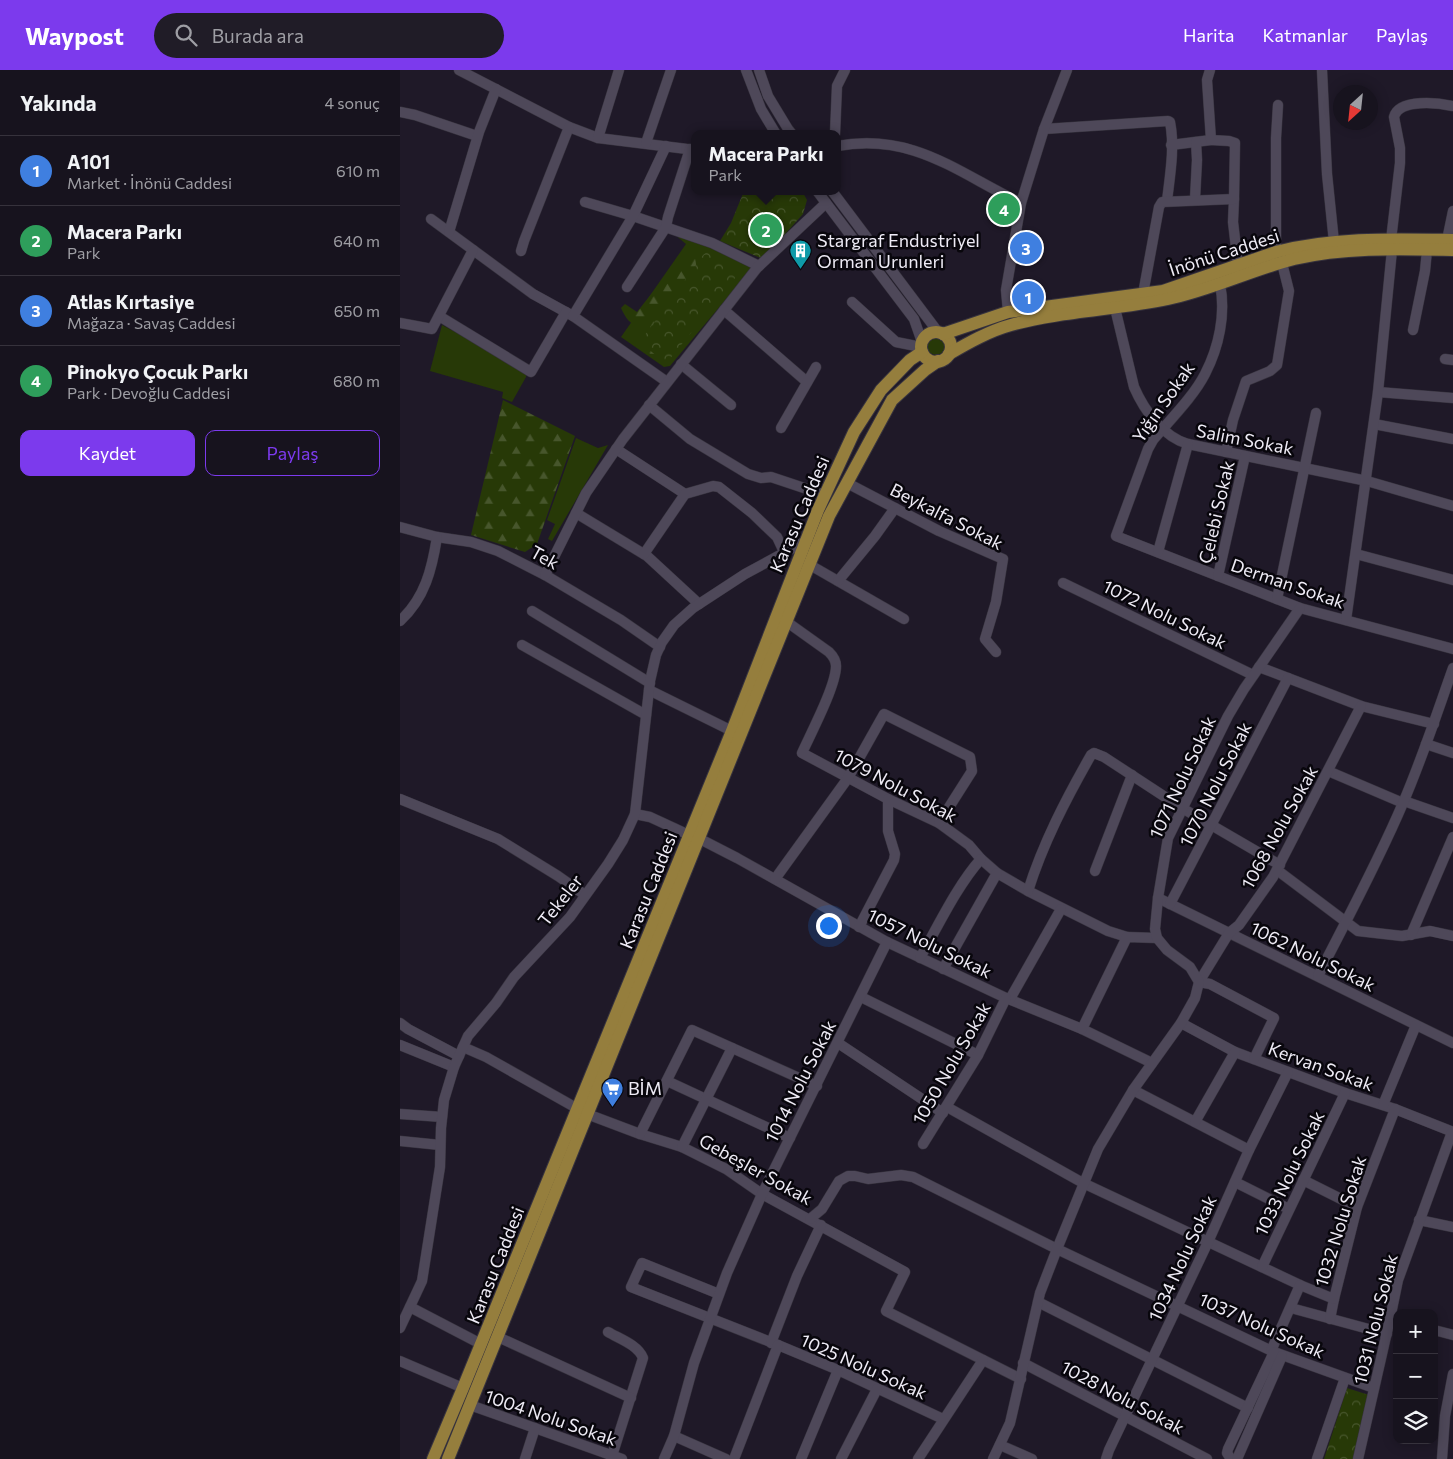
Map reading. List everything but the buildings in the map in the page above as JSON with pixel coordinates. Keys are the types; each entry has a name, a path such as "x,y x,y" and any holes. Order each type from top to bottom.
{"main road":[{"name":"İnönü Caddesi","path":"949,354 970,342 1010,326 1033,320 1169,299 1220,284 1300,246 1334,242 1391,245 1451,244"},
{"name":"İnönü Caddesi","path":"1008,312 1163,291 1238,265 1279,257 1391,245 1428,250 1451,244"},
{"path":"940,333 949,340 949,354 938,362 929,360 922,347 928,334 940,333 1008,312"},
{"name":"Karasu Caddesi","path":"694,837 732,731 806,541 854,432 880,390 922,347"},
{"name":"Karasu Caddesi","path":"448,1459 498,1337 583,1111 694,837 787,622 829,516 892,400 925,370 938,362"},
{"name":"Karasu Caddesi","path":"433,1459 583,1111"}],"street":[{"path":"459,70 569,127 598,138 691,149"},
{"path":"598,138 619,70"},
{"path":"646,143 671,70"},
{"path":"746,70 761,109 774,130"},
{"path":"759,70 768,96 789,130"},
{"path":"835,130 837,86 845,70"},
{"path":"1008,312 1006,290 1022,203 1044,129 1067,70"},
{"path":"1210,70 1207,80 1211,140"},
{"path":"1322,70 1327,174 1334,242"},
{"path":"449,232 477,136 496,89"},
{"path":"1346,620 1378,392 1400,163 1395,112 1409,105 1434,102 1453,106"},
{"path":"1226,452 1233,420 1246,381 1270,371 1276,365 1289,291 1279,257 1276,138 1278,105"},
{"path":"400,112 415,114 477,136"},
{"path":"1044,129 1170,122 1171,145 1167,201"},
{"path":"521,251 569,127"},
{"path":"1171,145 1211,140 1235,143 1234,222 1238,265"},
{"path":"841,145 858,142 914,149 946,163 1022,203"},
{"path":"1195,199 1196,142"},
{"path":"439,316 530,372 633,216 666,146"},
{"path":"627,287 666,227 691,154"},
{"path":"820,195 914,319 922,347 896,342 852,302"},
{"path":"835,195 940,333"},
{"path":"1143,294 1159,207 1162,202 1195,199 1234,199"},
{"path":"585,202 712,243 759,266"},
{"path":"545,575 586,493 649,405 759,266 826,203"},
{"path":"1451,244 1453,210"},
{"path":"431,219 533,294 570,314 667,382"},
{"path":"400,323 432,329 473,250"},
{"path":"1412,330 1428,250"},
{"name":"Yığın Sokak","path":"1116,536 1148,449 1206,373 1218,340 1224,306 1220,284"},
{"name":"Salim Sokak","path":"1115,308 1134,387 1139,400 1173,438 1188,444 1367,481 1453,506"},
{"path":"724,310 807,382"},
{"path":"681,364 731,405"},
{"path":"781,428 816,367"},
{"path":"1378,392 1453,398"},
{"path":"649,405 690,439 741,471 758,478 771,477 825,495"},
{"path":"1277,599 1316,413"},
{"path":"1374,424 1453,440"},
{"path":"1158,552 1188,444"},
{"path":"616,449 685,494"},
{"name":"Çelebi Sokak","path":"1218,576 1246,456"},
{"name":"Beykalfa Sokak","path":"847,483 939,531 1003,558 996,602 985,639 996,652"},
{"path":"644,554 685,494 713,486 718,487 752,513 777,537 784,552"},
{"path":"838,581 876,536 894,508"},
{"path":"576,513 644,554 698,604"},
{"name":"Tek","path":"400,527 437,537 471,542 498,550 545,575 621,620 660,647"},
{"name":"Derman Sokak","path":"1116,536 1300,608 1453,649"},
{"path":"400,621 423,591 432,567 437,537"},
{"name":"Tekeler","path":"400,1328 422,1281 440,1167 444,1100 454,1067 468,1036 496,1003 514,977 570,917 623,840 635,814 650,686 660,647 674,625 698,604 745,574 806,541"},
{"path":"1356,554 1453,580"},
{"path":"810,565 904,619"},
{"name":"1072 Nolu Sokak","path":"1063,583 1256,671 1288,678 1361,706 1434,724"},
{"name":"1071 Nolu Sokak","path":"1156,938 1158,898 1168,838 1228,716 1256,671 1300,608"},
{"path":"532,611 650,686 732,731"},
{"name":"1079 Nolu Sokak","path":"787,622 829,652 834,657 836,664 832,684 802,753 888,799 939,823 969,845 981,860 997,873 1028,891 1108,931 1127,937"},
{"path":"522,645 646,715"},
{"path":"1318,976 1374,868 1404,802 1453,668"},
{"name":"1070 Nolu Sokak","path":"1170,904 1288,678"},
{"name":"1068 Nolu Sokak","path":"993,1459 1010,1423 1038,1302 1056,1248 1098,1149 1133,1090 1181,1023 1195,998 1199,982 1229,933 1239,925 1278,867 1361,706"},
{"path":"775,879 848,778 884,714 970,757 972,772 939,823"},
{"path":"1426,744 1453,753"},
{"path":"1028,891 1038,858 1046,841 1091,754 1094,753 1104,757 1278,867 1358,931 1391,936 1411,935 1430,931 1453,936"},
{"path":"1328,771 1404,802 1453,818"},
{"path":"1095,871 1132,775"},
{"path":"400,799 498,840 558,876 585,895"},
{"path":"859,926 894,860 895,854 888,831 888,799"},
{"name":"1057 Nolu Sokak","path":"635,814 650,817 694,837 920,958 1008,999 1082,1029 1152,1063"},
{"path":"1411,935 1453,837"},
{"path":"920,958 953,900 981,860"},
{"path":"943,969 997,873"},
{"name":"1062 Nolu Sokak","path":"1158,898 1453,1043"},
{"name":"1050 Nolu Sokak","path":"923,1144 978,1055 1008,999 1061,909"},
{"path":"1082,1029 1127,937 1156,938 1167,950 1190,967 1199,982 1210,984 1274,1018 1254,1059"},
{"name":"1014 Nolu Sokak","path":"664,1459 674,1436 694,1362 710,1318 762,1194 887,942"},
{"path":"861,997 978,1055"},
{"name":"Kervan Sokak","path":"1181,1023 1234,1052 1345,1093 1395,1109 1452,1132"},
{"name":"Gebeşler Sokak","path":"400,1024 408,1030 461,1052 486,1057 583,1111 640,1134 682,1147 726,1169 762,1194 810,1219 822,1209 839,1181 843,1178 855,1176 868,1179 901,1175 913,1176 1056,1248"},
{"path":"1383,1105 1416,1025"},
{"path":"640,1134 692,1030 817,1086"},
{"path":"838,1043 945,1110 1083,1183 1300,1285"},
{"path":"400,1045 454,1067"},
{"path":"682,1147 732,1048"},
{"path":"1195,1122 1234,1052"},
{"name":"1034 Nolu Sokak","path":"1106,1459 1249,1150 1288,1072"},
{"path":"667,1081 790,1138"},
{"path":"1133,1090 1249,1150"},
{"name":"1033 Nolu Sokak","path":"1262,1267 1345,1093"},
{"name":"1032 Nolu Sokak","path":"1232,1459 1227,1453 1228,1449 1276,1353 1300,1285 1334,1299 1357,1207 1395,1109"},
{"path":"400,1114 442,1117"},
{"name":"1031 Nolu Sokak","path":"1395,1309 1398,1280 1452,1132"},
{"path":"400,1141 440,1145"},
{"path":"1303,1180 1357,1207"},
{"path":"1235,1182 1289,1209"},
{"path":"810,1219 905,1272 886,1311 1021,1379"},
{"path":"1420,1220 1453,1227"},
{"path":"734,1459 797,1276 821,1225"},
{"name":"1037 Nolu Sokak","path":"1056,1248 1276,1353 1374,1388"},
{"name":"1025 Nolu Sokak","path":"719,1294 642,1263 631,1287 838,1370 943,1419"},
{"path":"1330,1319 1334,1299"},
{"path":"1038,1302 1248,1408"},
{"path":"410,1307 481,1344"},
{"path":"1291,1308 1387,1334"},
{"name":"1031 Nolu Sokak","path":"1358,1459 1387,1334 1393,1322"},
{"path":"1438,1331 1453,1335"},
{"path":"608,1332 635,1348 642,1355 642,1363 615,1458"},
{"path":"498,1337 631,1398"},
{"path":"1237,1459 1276,1353"},
{"path":"918,1459 983,1360"},
{"path":"400,1361 463,1388"},
{"name":"1028 Nolu Sokak","path":"1023,1363 1207,1459"},
{"path":"801,1459 838,1370"},
{"path":"1442,1459 1444,1423 1453,1374"},
{"path":"1317,1459 1345,1378"},
{"path":"841,1459 877,1389"},
{"name":"1004 Nolu Sokak","path":"470,1405 615,1458"},
{"path":"525,1459 535,1428"},
{"path":"674,1436 726,1459"},
{"path":"1000,1445 1032,1459"},
{"path":"1448,1459 1453,1458"}],"green space":[{"path":"742,195 804,195 807,200 803,214 763,259 720,241 731,223"},
{"path":"998,201 1009,208 1014,220 994,208"},
{"path":"679,233 750,263 752,268 670,366 664,367 621,337 686,244 674,234"},
{"path":"690,245 694,250 697,271 660,354 654,356 645,351 652,329 647,324 637,325 631,322 625,317 621,308 625,304 637,312 656,288 659,291 659,284 664,281 681,254 688,259"},
{"path":"708,251 739,268 739,273 669,360 662,360 643,345 642,339 703,255"},
{"path":"442,325 524,368 526,377 512,402 502,398 503,392 430,371"},
{"path":"936,337 942,340 945,346 942,352 936,355 930,352 927,346 930,340"},
{"path":"503,400 575,436 537,544 525,552 471,535"},
{"path":"576,438 598,448 608,445 552,541 548,539 555,524 547,520"},
{"path":"1347,1388 1369,1395 1353,1459 1324,1459"}],"place":[{"name":"Pinokyo Çocuk Parkı","path":"1004,209"},
{"name":"Macera Parkı","path":"766,230"},
{"name":"Atlas Kırtasiye","path":"1026,248"},
{"name":"Stargraf Endustriyel Orman Urunleri","path":"801,269"},
{"name":"A101","path":"1028,297"},
{"name":"BİM","path":"612,1107"}]}
